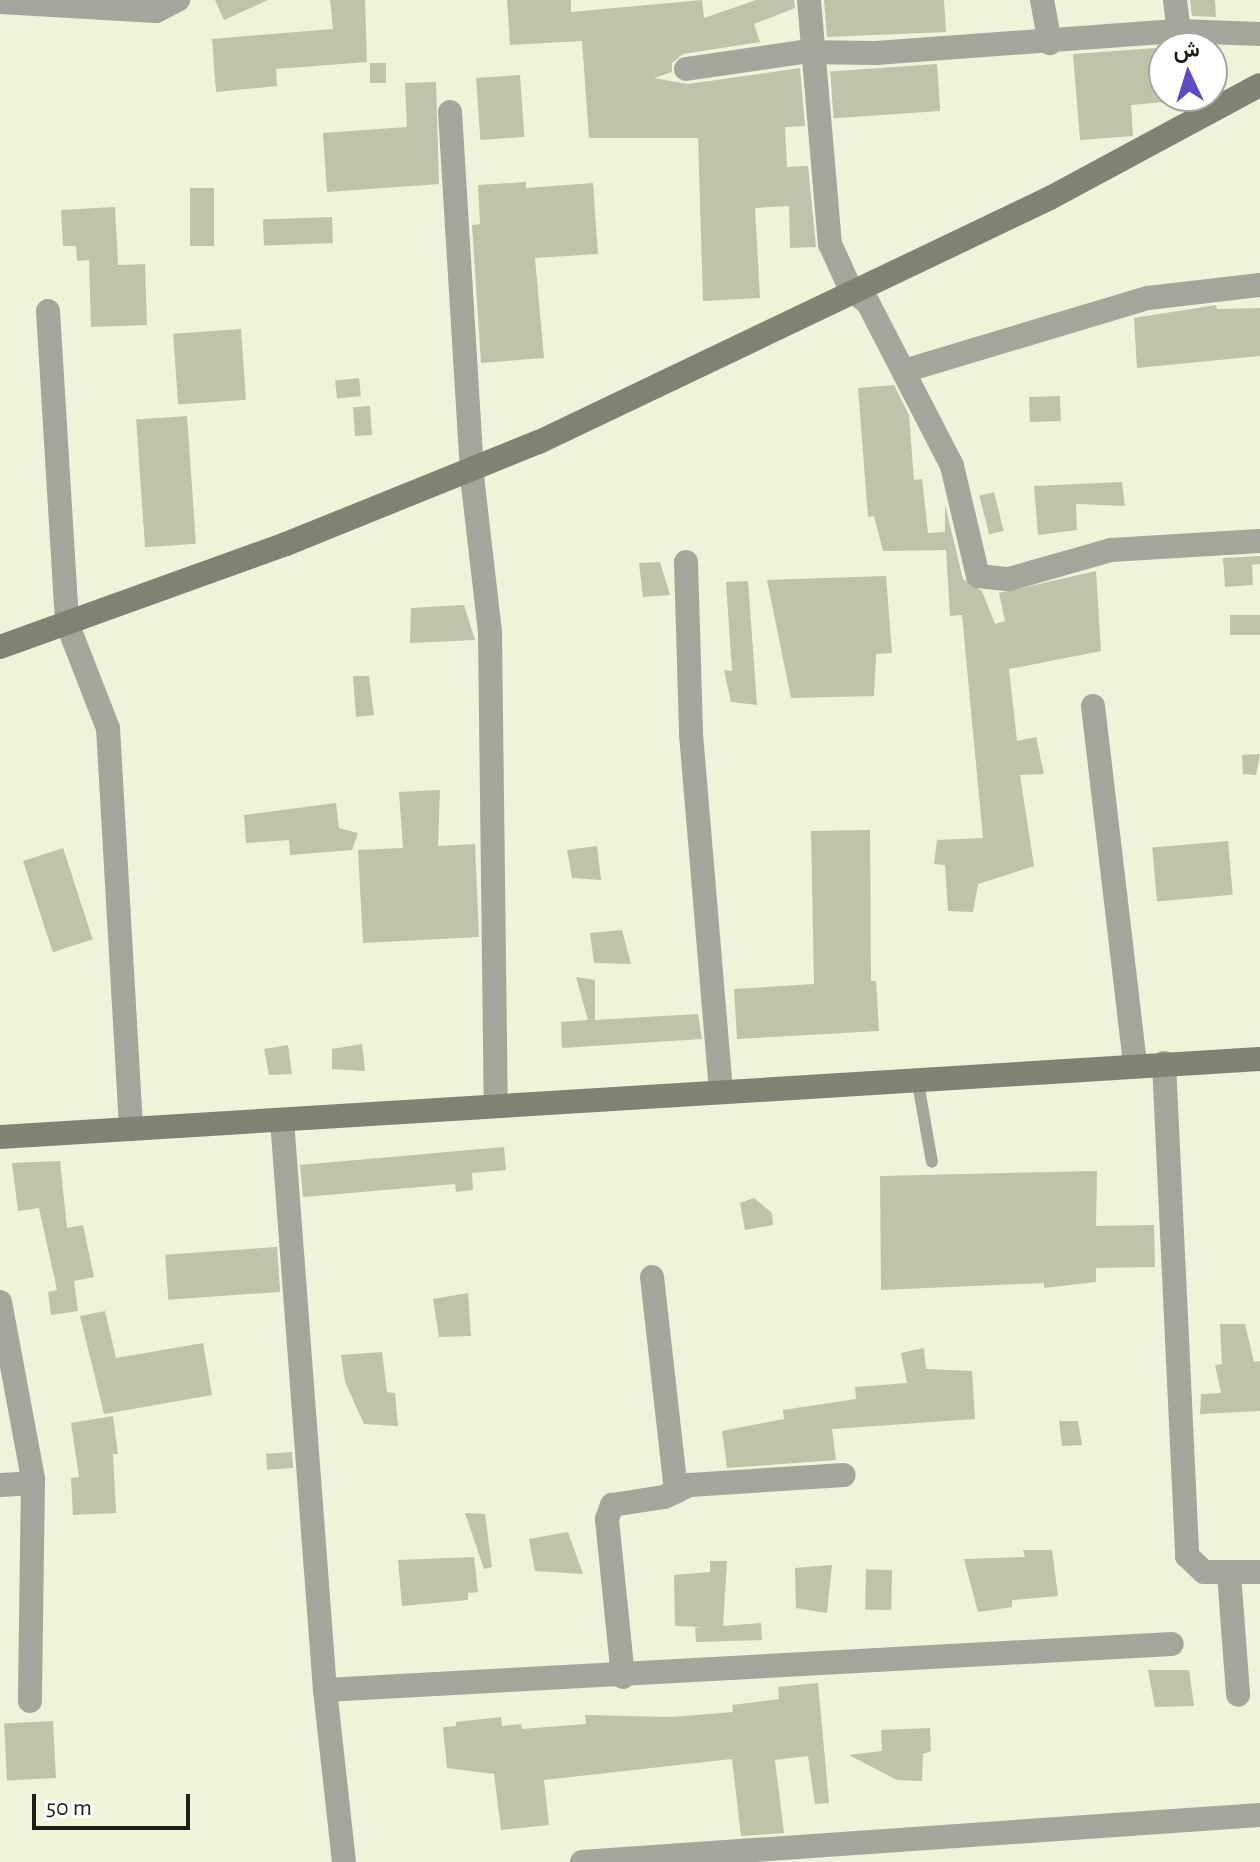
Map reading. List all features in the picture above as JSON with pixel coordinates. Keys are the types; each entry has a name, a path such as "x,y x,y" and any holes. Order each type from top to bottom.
{"street":[{"path":"0,2 156,11 178,0"},
{"path":"809,0 830,244 851,290 868,303 952,466 974,570 983,579 1009,579 1111,550 1260,541"},
{"path":"1042,0 1050,43"},
{"path":"1175,0 1179,31"},
{"path":"686,69 815,52 1050,43 1179,31 1260,34"},
{"path":"0,647 286,544 539,442 851,290 1050,198 1260,85"},
{"path":"450,112 472,468 490,633 496,1106"},
{"path":"904,371 1148,298 1260,285"},
{"path":"48,311 67,623 81,671 106,714 131,1129"},
{"path":"686,562 691,734 721,1091"},
{"path":"1093,706 1135,1064"},
{"path":"0,1137 1135,1064 1260,1059"},
{"path":"1164,1063 1186,1548 1191,1564 1204,1572 1260,1572"},
{"path":"282,1120 325,1690 344,1862"},
{"path":"652,1277 676,1492"},
{"path":"0,1302 33,1483 30,1701"},
{"path":"623,1677 607,1514 616,1503 676,1492 698,1484 844,1475"},
{"path":"0,1485 33,1483"},
{"path":"1229,1574 1238,1695"},
{"path":"325,1690 623,1677 1172,1644"},
{"path":"582,1862 1260,1815"}],"lane":[{"path":"917,1078 932,1162"}],"building":[{"path":"215,0 268,0 224,20"},
{"path":"330,0 365,0 367,62 276,69 277,86 216,92 212,39 333,29"},
{"path":"507,0 571,0 571,12 702,0 704,18 756,0 794,0 795,8 754,24 760,42 683,54 672,63 672,72 654,78 688,84 800,68 805,126 785,127 787,167 808,166 816,247 790,248 789,206 755,208 760,298 703,301 698,138 589,138 582,41 510,45"},
{"path":"824,0 944,0 946,32 827,37"},
{"path":"1190,0 1215,0 1216,17 1192,16"},
{"path":"1148,49 1148,103 1131,105 1133,136 1080,140 1073,54"},
{"path":"370,63 386,63 386,83 370,83"},
{"path":"937,64 940,111 834,118 830,71"},
{"path":"520,75 524,137 480,140 476,78"},
{"path":"436,82 439,184 327,192 323,133 407,127 405,83"},
{"path":"526,182 526,188 593,183 598,254 535,258 544,358 481,363 472,225 480,224 478,185"},
{"path":"190,188 214,188 214,246 190,246"},
{"path":"115,207 118,265 145,264 147,325 91,327 89,260 77,261 76,246 63,246 61,210"},
{"path":"332,217 333,243 264,245 263,219"},
{"path":"1216,305 1217,309 1260,308 1260,356 1137,368 1134,318"},
{"path":"241,329 246,400 178,405 173,334"},
{"path":"359,378 361,396 337,398 335,381"},
{"path":"894,385 909,415 914,480 922,479 928,533 945,532 945,505 963,579 982,591 995,624 1005,621 999,593 1096,571 1101,651 1009,669 1017,741 1036,737 1044,774 1020,775 1034,866 978,884 973,912 948,911 945,865 934,864 937,840 983,838 962,615 950,616 946,550 883,551 874,516 868,517 858,388"},
{"path":"1060,396 1061,421 1030,422 1029,397"},
{"path":"370,406 372,435 355,436 353,407"},
{"path":"187,416 196,544 145,547 136,420"},
{"path":"1122,482 1125,506 1076,504 1077,530 1038,535 1034,486"},
{"path":"994,492 1004,531 989,534 979,496"},
{"path":"1260,556 1260,564 1252,565 1253,585 1225,587 1223,558"},
{"path":"660,562 670,595 643,597 639,563"},
{"path":"886,576 892,653 876,654 874,696 791,698 767,580"},
{"path":"748,581 757,705 731,702 724,670 732,671 726,582"},
{"path":"464,605 475,640 410,643 411,608"},
{"path":"1230,615 1260,615 1260,635 1230,635"},
{"path":"353,676 369,676 374,715 356,717"},
{"path":"1260,754 1256,775 1243,774 1242,755"},
{"path":"440,790 438,846 475,844 479,937 363,943 358,850 403,848 399,792"},
{"path":"336,803 339,828 358,833 352,850 290,855 289,840 246,843 244,815"},
{"path":"870,830 871,981 876,981 879,1031 737,1039 734,989 814,984 811,831"},
{"path":"1228,841 1233,895 1157,901 1152,848"},
{"path":"597,846 601,880 572,878 567,850"},
{"path":"63,848 93,939 53,952 23,861"},
{"path":"622,930 631,964 594,963 590,933"},
{"path":"576,977 595,980 595,1020 698,1014 702,1039 562,1048 561,1022 588,1020"},
{"path":"362,1044 365,1071 332,1069 332,1049"},
{"path":"288,1045 292,1074 269,1075 264,1049"},
{"path":"504,1147 506,1170 472,1173 473,1190 456,1192 455,1184 303,1197 300,1165"},
{"path":"60,1161 67,1228 83,1225 94,1277 74,1281 78,1311 51,1315 48,1292 57,1290 39,1208 18,1211 12,1163"},
{"path":"1097,1171 1096,1226 1154,1225 1155,1267 1096,1268 1096,1282 1044,1288 1044,1283 881,1290 880,1176"},
{"path":"754,1198 772,1213 773,1225 745,1230 740,1203"},
{"path":"277,1247 280,1292 168,1300 165,1255"},
{"path":"468,1293 471,1336 439,1337 433,1299"},
{"path":"105,1311 116,1358 203,1343 212,1395 104,1414 80,1316"},
{"path":"1220,1324 1245,1324 1254,1362 1260,1361 1260,1411 1200,1414 1201,1394 1221,1393 1215,1365 1222,1364"},
{"path":"924,1348 926,1369 972,1371 975,1419 832,1429 836,1460 727,1468 722,1431 784,1419 783,1410 856,1399 855,1387 907,1383 901,1353"},
{"path":"382,1352 387,1392 395,1393 398,1426 364,1424 345,1382 341,1355"},
{"path":"113,1416 118,1454 113,1454 116,1513 73,1515 71,1478 79,1477 71,1423"},
{"path":"1059,1421 1078,1421 1082,1445 1062,1446"},
{"path":"292,1452 293,1468 267,1470 266,1454"},
{"path":"465,1513 485,1514 492,1567 484,1569"},
{"path":"568,1532 583,1574 535,1571 529,1539"},
{"path":"1023,1550 1052,1550 1058,1596 1012,1600 1012,1607 978,1612 964,1559 1025,1557"},
{"path":"474,1557 478,1592 468,1593 468,1600 402,1606 398,1560"},
{"path":"710,1561 727,1561 723,1626 761,1623 762,1640 696,1642 695,1628 702,1627 675,1626 674,1575 710,1572"},
{"path":"832,1565 827,1613 796,1608 795,1568"},
{"path":"866,1570 892,1570 891,1610 865,1610"},
{"path":"1148,1670 1189,1670 1194,1706 1155,1707"},
{"path":"818,1683 829,1803 815,1804 808,1756 775,1760 784,1833 741,1836 732,1759 544,1780 549,1825 501,1830 494,1774 447,1768 443,1727 456,1726 456,1722 501,1717 502,1726 521,1724 522,1729 586,1724 585,1715 672,1717 733,1712 732,1705 779,1699 778,1687"},
{"path":"53,1721 56,1778 7,1780 4,1724"},
{"path":"930,1728 931,1751 923,1754 922,1781 897,1780 849,1755 882,1751 881,1730"}]}
